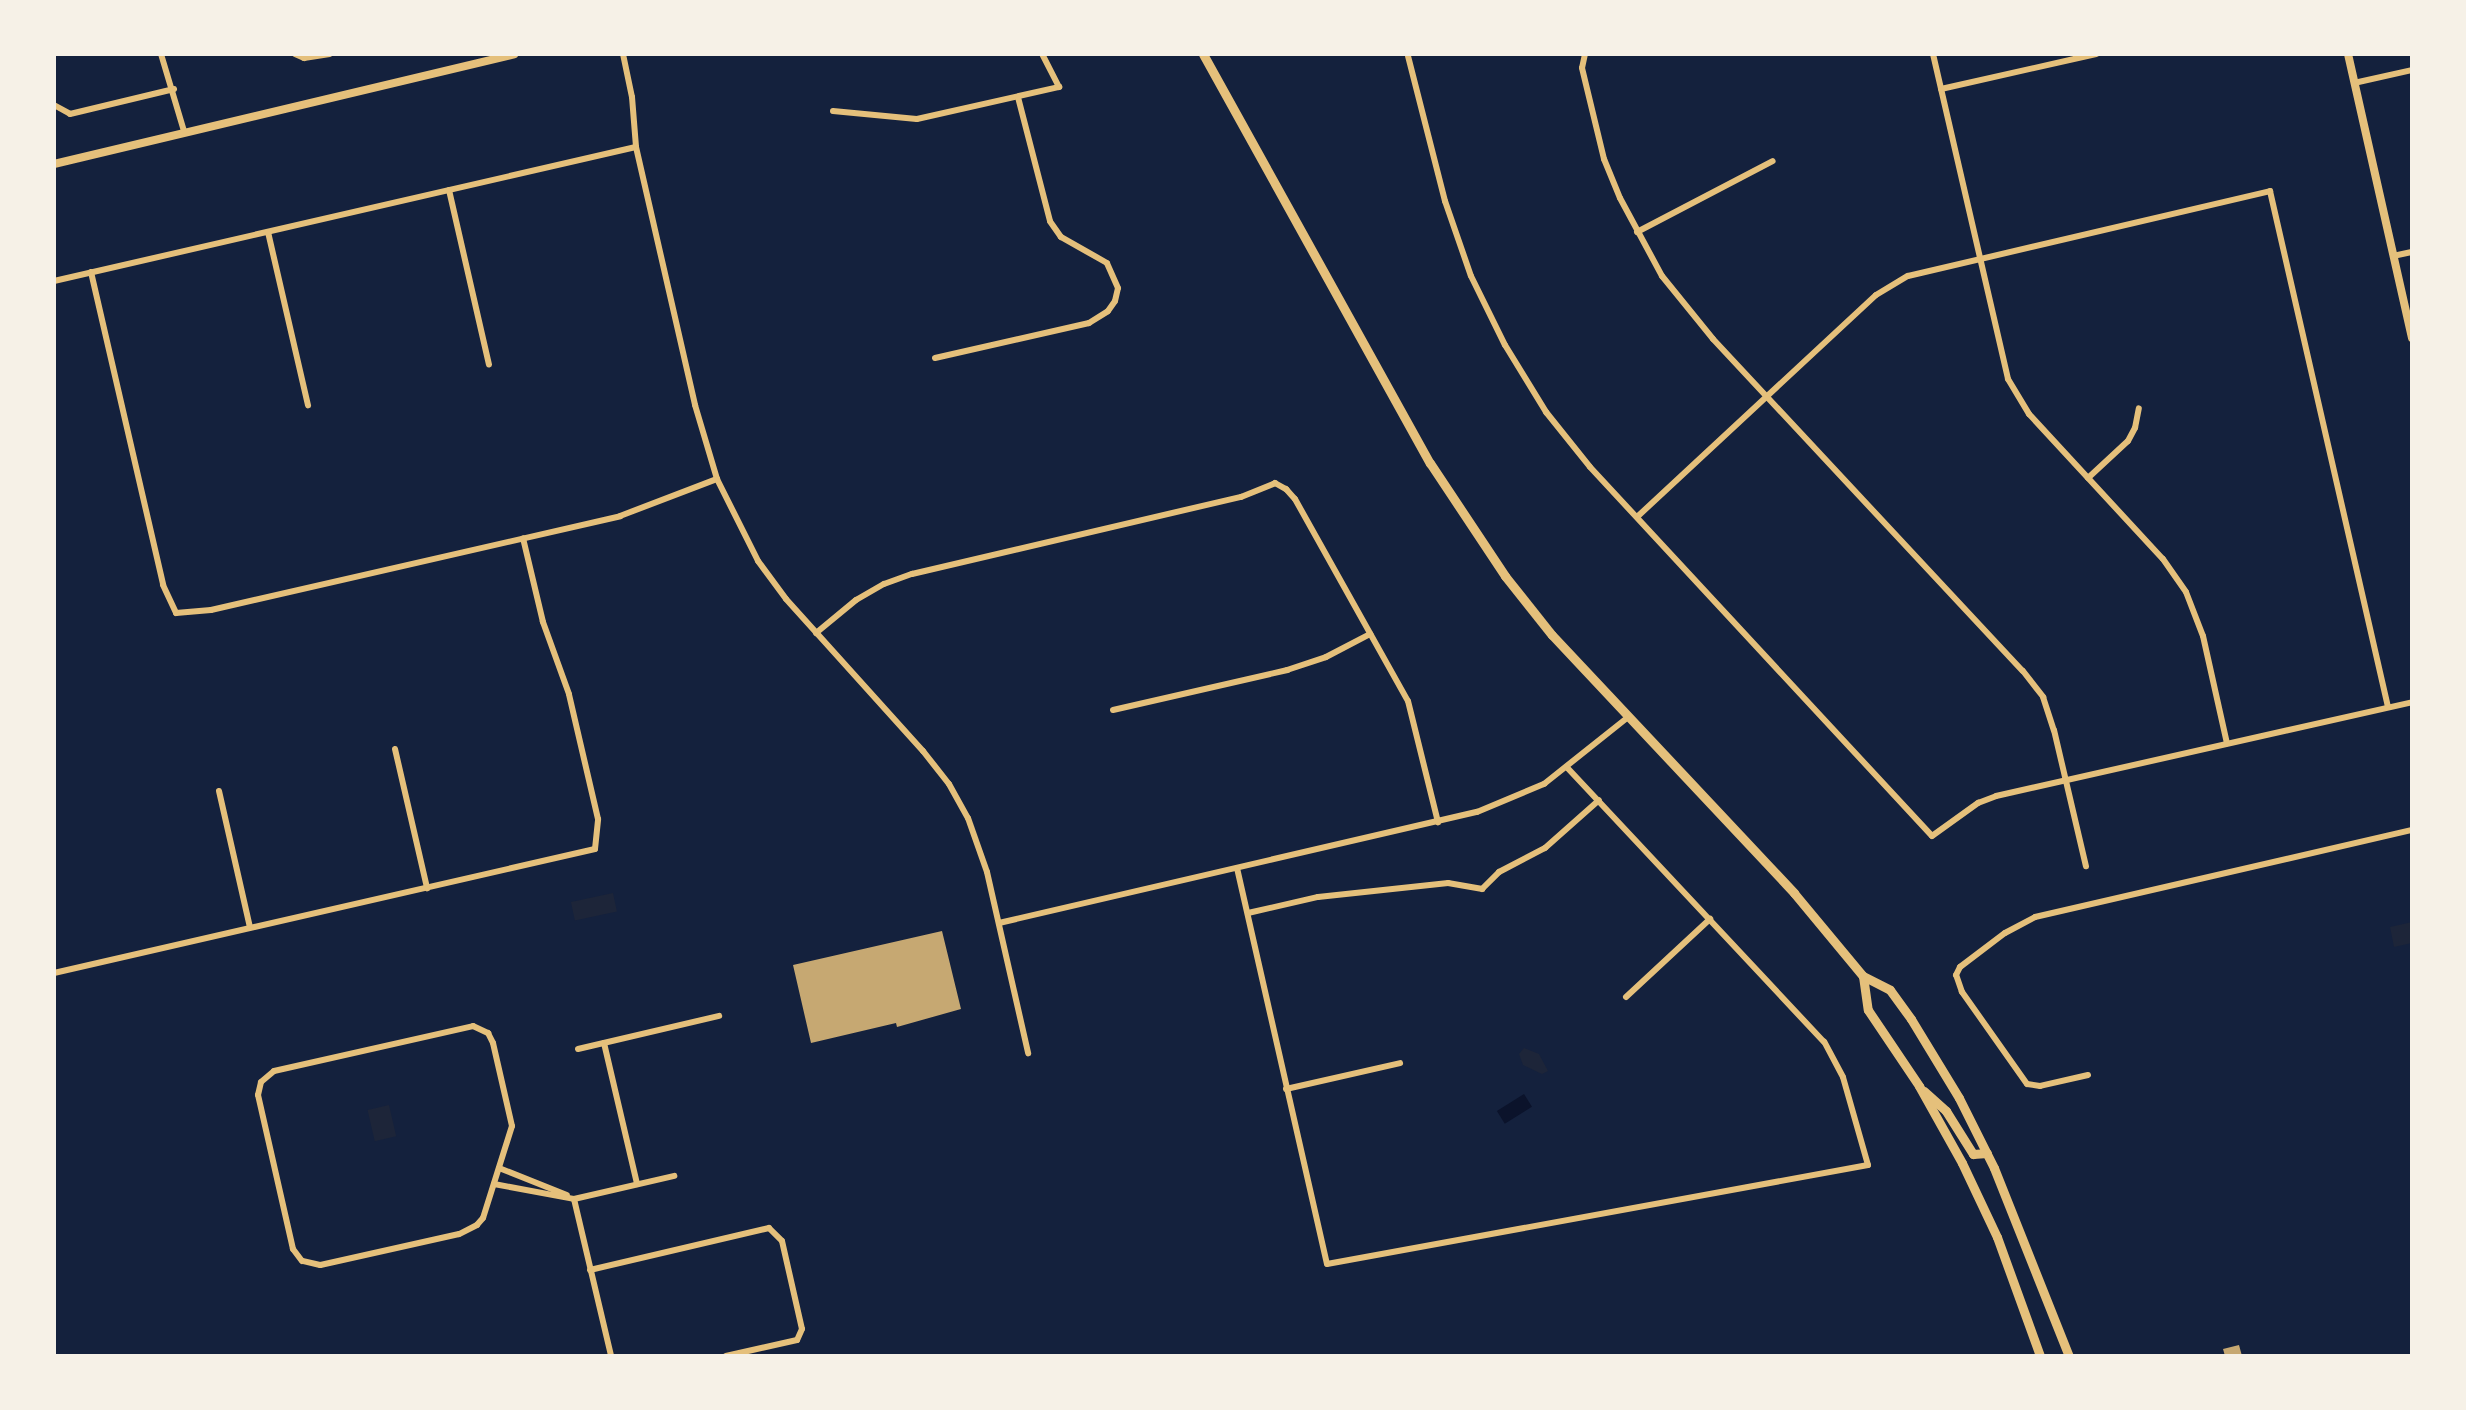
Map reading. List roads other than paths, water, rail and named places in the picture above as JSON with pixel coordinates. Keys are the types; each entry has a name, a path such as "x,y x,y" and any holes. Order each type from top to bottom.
{"main road":[{"path":"1203,54 1395,402 1470,526 1552,635 1794,893 1863,976 1890,990 1911,1019 1987,1153 2022,1232 2069,1356"},
{"path":"1863,976 1868,1010 1919,1086 1962,1163 1997,1237 2040,1356"},
{"path":"1919,1086 1946,1111 1973,1154 1987,1153"}],"street":[{"path":"161,54 174,89 184,131"},
{"path":"295,54 304,58 330,54"},
{"path":"54,164 514,54"},
{"path":"623,54 632,97 636,147 695,405 717,479 758,561 816,633 949,784 982,854 1028,1053"},
{"path":"833,111 917,119 1059,87 1042,54"},
{"path":"1585,54 1582,68 1598,139 1612,179 1637,232 1687,308 2034,684 2050,714 2086,866"},
{"path":"1933,54 2004,364 2017,398 2163,559 2186,592 2203,636 2227,743"},
{"path":"1941,89 2096,54"},
{"path":"2348,54 2412,338"},
{"path":"1408,56 1445,201 1478,290 1505,345 1546,412 1590,467 1932,836 1978,803 2066,780 2412,702"},
{"path":"2354,83 2412,70"},
{"path":"54,105 63,114 174,89"},
{"path":"935,358 1089,323 1108,311 1115,301 1118,288 1107,263 1061,237 1050,221 1018,97"},
{"path":"54,281 636,147"},
{"path":"1637,232 1773,161"},
{"path":"449,190 489,364"},
{"path":"1637,517 1891,284 1930,268 2270,191 2388,707"},
{"path":"268,232 308,405"},
{"path":"2393,256 2412,252"},
{"path":"91,272 163,585 176,613 211,610 641,510 717,479"},
{"path":"2088,478 2128,441 2135,428 2139,408"},
{"path":"816,633 856,600 884,584 912,574 1241,497 1275,483 1295,499 1415,720 1438,822"},
{"path":"54,973 595,849 598,819 569,694 543,622 523,538"},
{"path":"1113,710 1307,664 1370,634"},
{"path":"999,923 1438,822 1515,799 1568,768 1627,718"},
{"path":"395,749 427,888"},
{"path":"1237,868 1327,1264 1868,1165 1843,1077 1824,1042 1568,768"},
{"path":"219,791 250,928"},
{"path":"1248,913 1318,897 1448,883 1482,889 1499,872 1545,848 1599,800"},
{"path":"2088,1075 2040,1086 2027,1084 1962,992 1956,975 1960,967 2005,933 2035,917 2412,830"},
{"path":"1626,997 1710,919"},
{"path":"578,1049 719,1016"},
{"path":"473,1026 488,1033 511,1119 494,1184 483,1218 469,1230 320,1265 307,1264 293,1249 258,1089 266,1075 274,1071 473,1026"},
{"path":"604,1043 637,1184"},
{"path":"1286,1089 1400,1063"},
{"path":"499,1168 531,1178 574,1199"},
{"path":"494,1184 574,1199 674,1176"},
{"path":"574,1199 611,1356"},
{"path":"590,1270 769,1228 782,1241 802,1329 797,1340 726,1356"}]}
